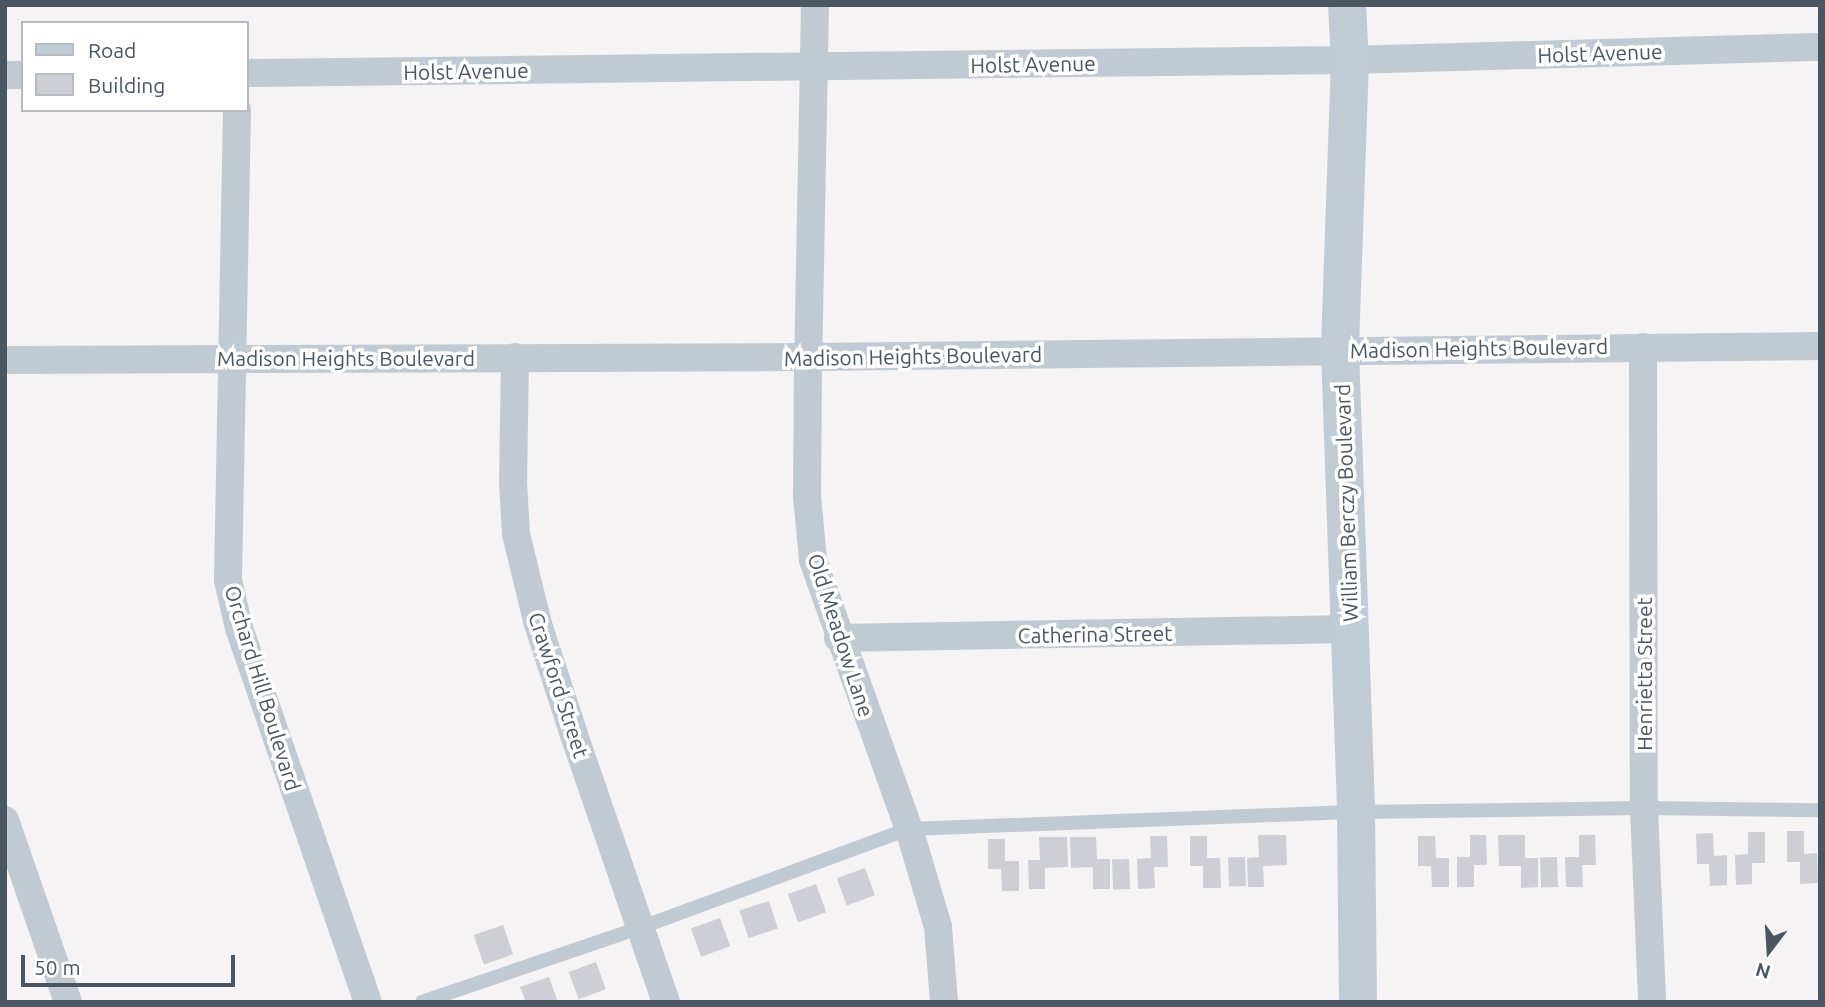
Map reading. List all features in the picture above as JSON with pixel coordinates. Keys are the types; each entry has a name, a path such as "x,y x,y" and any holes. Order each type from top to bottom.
{"street":[{"name":"Old Meadow Lane","path":"816,5 807,496 813,560 838,638 909,829 938,927 944,1002"},
{"name":"William Berczy Boulevard","path":"1347,5 1350,60 1340,349 1351,629 1358,1002"},
{"name":"Holst Avenue","path":"248,74 1350,60 1820,47"},
{"name":"Orchard Hill Boulevard","path":"237,112 228,580 239,628 368,1002"},
{"name":"Madison Heights Boulevard","path":"5,360 808,357 1340,349 1820,346"},
{"name":"Henrietta Street","path":"1643,347 1644,808 1652,1002"},
{"name":"Crawford Street","path":"514,358 513,482 516,534 538,624 561,696 666,1002"},
{"name":"Catherina Street","path":"838,638 1351,629"},
{"path":"5,820 68,1002"}],"lane":[{"path":"422,1002 642,927 909,829 1356,812 1644,808 1820,810"}],"building":[{"path":"1787,831 1804,831 1804,854 1817,853 1818,883 1800,884 1800,862 1787,862"},
{"path":"1748,832 1765,832 1765,863 1752,863 1752,884 1736,885 1735,855 1748,854"},
{"path":"1713,833 1714,856 1727,855 1727,885 1710,886 1709,864 1697,864 1696,834"},
{"path":"1258,835 1286,835 1287,865 1263,866 1264,887 1248,887 1247,858 1259,857"},
{"path":"1470,835 1486,835 1487,865 1474,865 1474,887 1457,887 1457,857 1470,857"},
{"path":"1498,835 1525,835 1525,858 1538,858 1538,887 1521,888 1521,866 1499,866"},
{"path":"1579,835 1595,835 1596,865 1582,865 1583,887 1566,887 1565,857 1579,857"},
{"path":"1150,836 1167,836 1168,867 1154,867 1155,888 1138,889 1137,859 1151,858"},
{"path":"1190,836 1207,836 1207,858 1220,858 1221,888 1203,888 1203,866 1190,866"},
{"path":"1418,836 1435,836 1436,858 1449,858 1449,887 1432,887 1431,866 1418,866"},
{"path":"1039,837 1067,837 1068,867 1045,868 1045,889 1029,889 1028,860 1040,860"},
{"path":"1070,837 1096,837 1097,859 1110,859 1110,889 1093,889 1093,867 1071,868"},
{"path":"988,839 1005,839 1005,861 1019,861 1019,891 1002,891 1001,869 988,869"},
{"path":"1245,857 1246,886 1229,887 1228,858"},
{"path":"1557,857 1558,887 1541,888 1540,858"},
{"path":"1129,859 1130,889 1113,890 1112,860"},
{"path":"865,868 875,895 847,906 837,878"},
{"path":"816,884 826,912 798,922 788,894"},
{"path":"769,901 778,929 748,938 740,911"},
{"path":"720,918 730,946 701,957 691,929"},
{"path":"503,925 513,954 484,964 474,935"},
{"path":"596,962 606,989 579,999 569,972"},
{"path":"549,977 558,1002 526,1002 520,987"}]}
